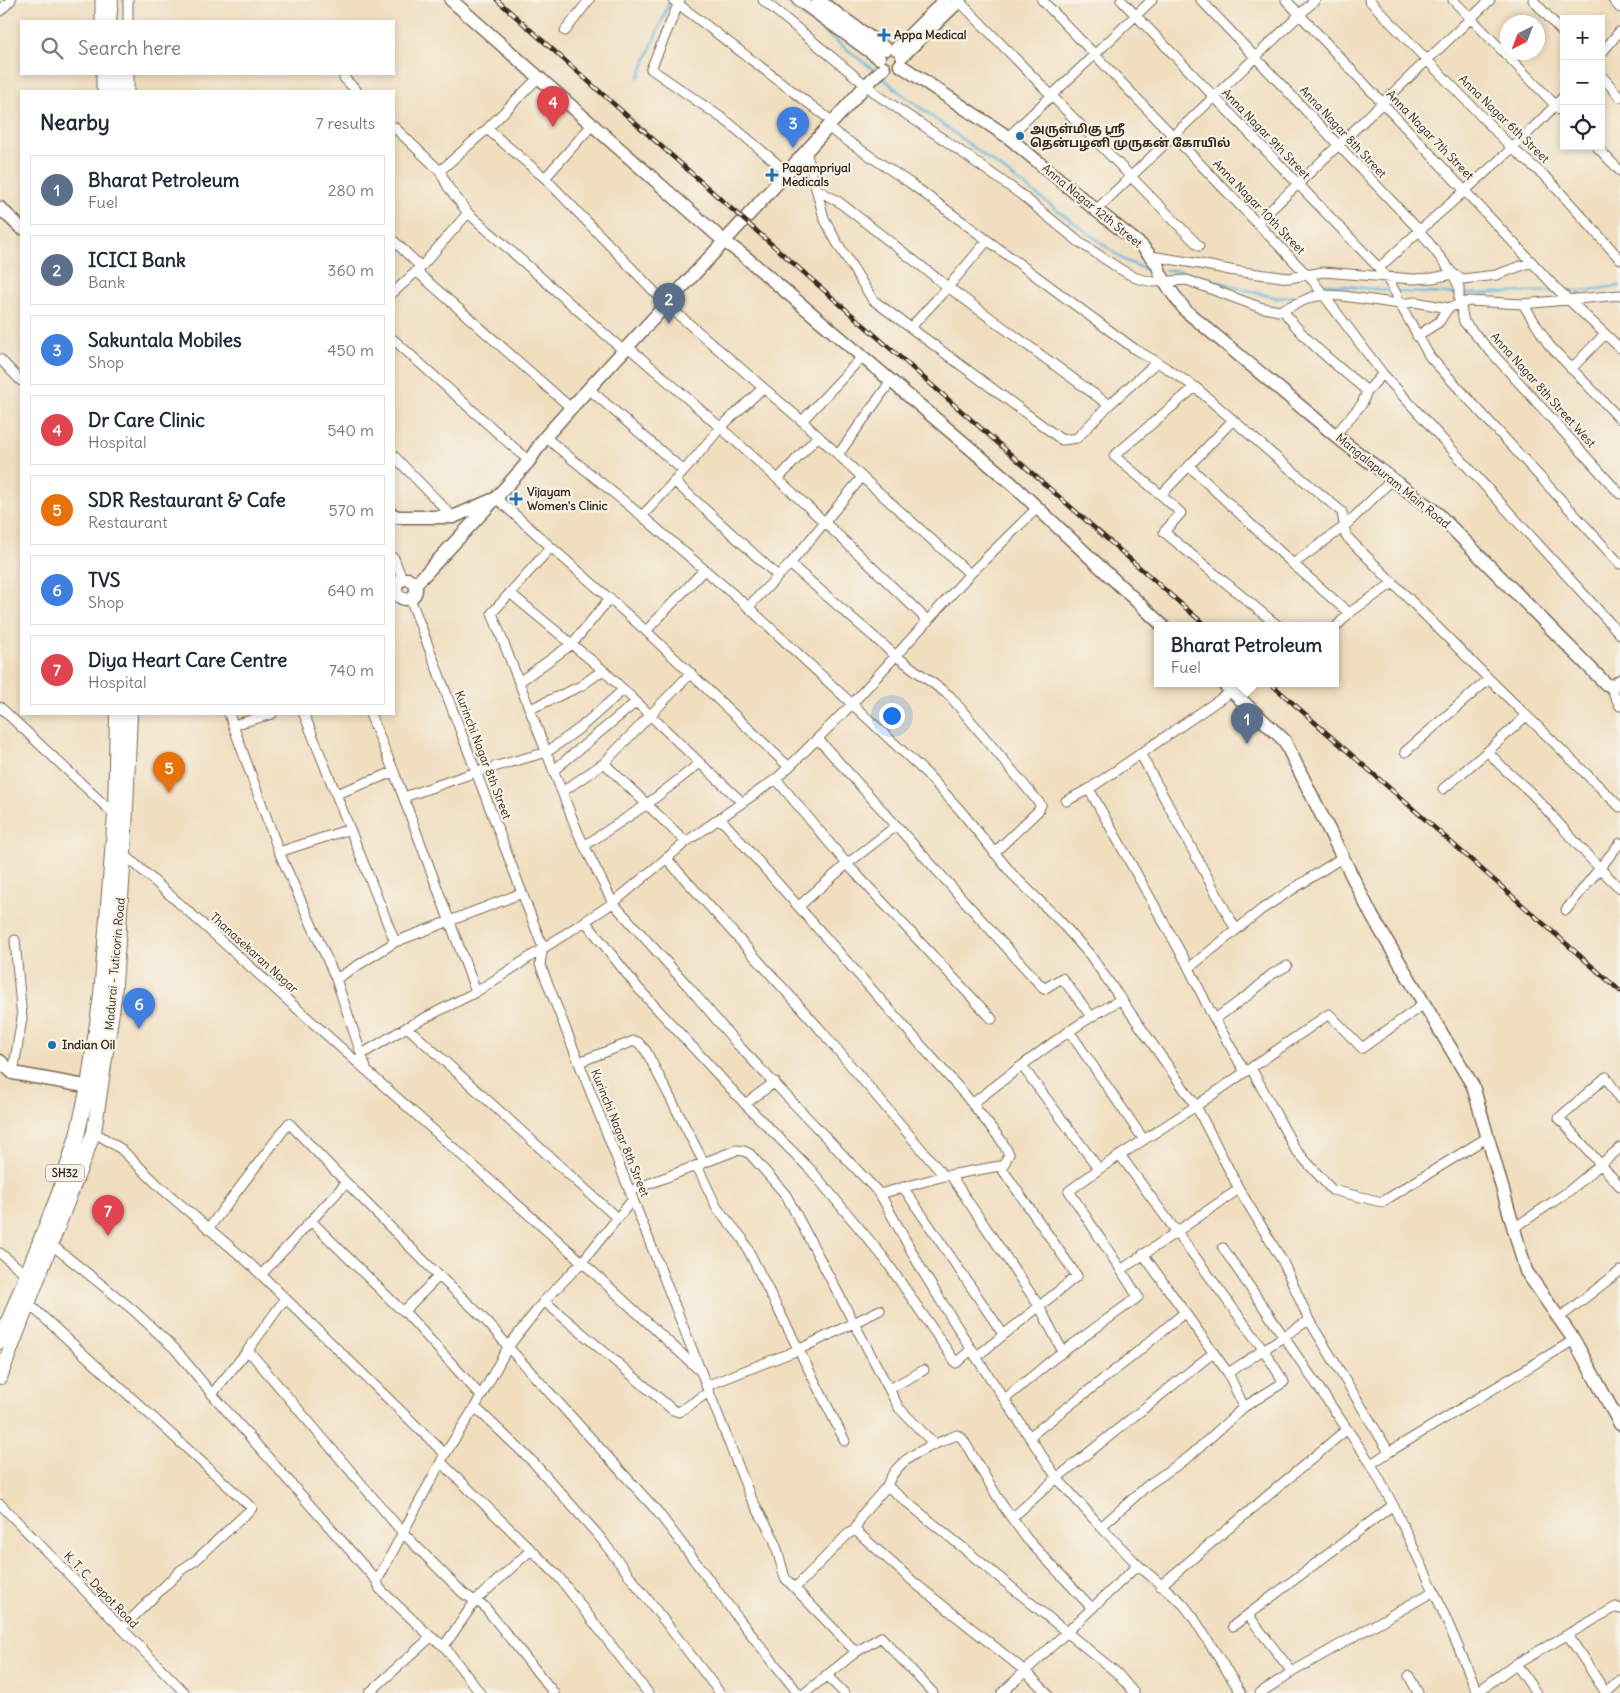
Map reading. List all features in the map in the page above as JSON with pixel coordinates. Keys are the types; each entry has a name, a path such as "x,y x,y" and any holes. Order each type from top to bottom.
{"main road":[{"path":"108,7 114,20"},
{"path":"108,75 108,90"},
{"path":"118,75 118,90"},
{"name":"Madurai - Tuticorin Road","path":"0,1377 94,1132 94,1087 115,815 117,715"},
{"name":"Madurai - Tuticorin Road","path":"2,1333 59,1194 94,1087 114,998 124,854 130,715"}],"street":[{"path":"0,11 11,0"},
{"path":"128,0 128,20"},
{"path":"451,0 725,242 743,255 1011,484 1159,622"},
{"path":"565,31 589,0"},
{"path":"763,0 885,64"},
{"path":"799,0 885,64"},
{"path":"818,0 885,64"},
{"path":"415,585 529,461 545,437 571,408 945,0"},
{"path":"1159,269 1152,282 1136,278 1120,270 1078,242 1019,193 878,96 885,64 960,0 1199,246"},
{"name":"Anna Nagar 10th Street","path":"1042,0 1310,278 1383,374 1620,634"},
{"name":"Anna Nagar 9th Street","path":"1121,0 1379,268 1392,286 1417,336 1430,357 1620,564"},
{"path":"1008,137 1152,0"},
{"name":"Anna Nagar 8th Street","path":"1201,0 1419,230 1453,274 1458,287"},
{"name":"Anna Nagar 7th Street","path":"1286,0 1565,297 1620,348"},
{"path":"1096,210 1315,0"},
{"name":"Anna Nagar 6th Street","path":"1369,0 1512,148 1548,179 1620,258"},
{"path":"1453,0 1560,110"},
{"path":"1257,224 1490,0"},
{"path":"1533,0 1560,30"},
{"path":"1613,0 1620,8"},
{"path":"787,172 729,123 651,69 676,1 830,124 910,184 1136,350 1158,362 1195,387 1342,512 1346,536 1488,679 1620,807"},
{"path":"101,20 108,7"},
{"path":"1605,49 1620,31"},
{"name":"Anna Nagar 12th Street","path":"885,64 1008,137 1142,246 1159,269"},
{"path":"101,75 103,90"},
{"path":"129,75 129,90"},
{"path":"440,171 487,129 538,77"},
{"path":"344,78 356,90"},
{"path":"1605,80 1620,97"},
{"path":"1379,268 1512,148 1560,100"},
{"path":"545,178 592,125"},
{"path":"395,128 440,171 448,187 468,213 626,349 721,427 928,621"},
{"path":"487,129 545,178 667,305 802,421 970,574"},
{"path":"1600,150 1620,171"},
{"path":"806,151 824,218 873,300 1062,440 1077,438 1109,405 1158,362"},
{"path":"816,189 839,202 948,287 1109,405"},
{"path":"0,208 20,227"},
{"path":"395,291 419,269 468,213"},
{"path":"395,241 419,269 571,408"},
{"path":"911,327 988,241"},
{"path":"1159,269 1275,278 1310,278 1323,272 1413,279 1453,274 1464,278 1496,275 1532,262"},
{"path":"1159,269 1175,280 1187,280 1259,307 1283,310 1321,292 1343,296 1415,302 1448,308"},
{"name":"Mangalapuram Main Road","path":"1159,269 1172,294 1186,310 1335,435 1437,513 1606,684 1615,684"},
{"name":"Anna Nagar 8th Street West","path":"1458,287 1464,322 1620,494"},
{"path":"1417,336 1439,322 1448,308 1460,301 1523,304 1565,297 1620,295"},
{"path":"1523,304 1549,345 1620,419"},
{"path":"1283,310 1293,325 1367,392"},
{"path":"1571,369 1605,334"},
{"path":"395,341 529,461"},
{"path":"802,421 862,357"},
{"path":"0,359 20,380"},
{"path":"1335,435 1362,404 1367,392 1383,374"},
{"path":"838,455 891,381"},
{"path":"1195,387 1114,456 1161,495 1180,514 1164,532 1273,622"},
{"path":"642,516 684,471 721,427 763,388"},
{"path":"589,389 684,471"},
{"path":"1161,495 1233,420"},
{"path":"778,479 818,436"},
{"path":"545,437 642,516 748,607 926,773 960,810 994,853 1090,955 1196,1106 1239,1189 1283,1262 1309,1320 1389,1452"},
{"path":"395,457 453,517"},
{"path":"1189,466 1293,564 1349,612"},
{"path":"748,607 790,564 862,477"},
{"path":"1293,564 1344,526 1393,480"},
{"path":"674,481 778,576"},
{"path":"395,516 453,517 496,498"},
{"path":"496,498 646,631 789,767"},
{"path":"362,1054 408,1027 476,992 613,903 686,842 776,779 851,705 970,574 1037,508"},
{"path":"551,547 492,613 584,846 613,903 738,1045 880,1194 923,1272 1057,1478 1100,1527 1160,1586 1183,1604 1242,1693"},
{"path":"395,561 402,579"},
{"path":"790,564 896,656 950,696 1041,805 1038,811 994,853"},
{"path":"646,631 704,570"},
{"path":"402,579 410,579 415,585 415,593 410,598 402,598 395,593 397,585 402,579"},
{"path":"1339,624 1349,612 1393,583"},
{"path":"510,593 603,670 649,716 742,802"},
{"name":"Kurinchi Nagar 8th Street","path":"410,598 543,948 540,964 750,1496 774,1539 785,1578 856,1652"},
{"path":"519,682 572,644 610,598"},
{"path":"530,709 581,686 603,670"},
{"path":"562,792 604,763 691,673"},
{"path":"1405,752 1488,679"},
{"path":"1615,684 1620,706"},
{"path":"1066,801 1089,788 1140,753 1227,687 1284,740 1372,916 1473,1086 1526,1270 1574,1340 1620,1424"},
{"path":"404,797 476,772 547,752 580,728 623,690"},
{"path":"554,770 635,702"},
{"path":"0,707 115,815"},
{"path":"229,715 279,852 336,980 367,1071"},
{"path":"233,726 269,715"},
{"path":"304,715 395,942"},
{"path":"370,715 404,797 476,992"},
{"path":"1443,789 1526,716"},
{"path":"818,739 1044,990 1062,978 1091,1016"},
{"path":"1488,751 1494,759 1534,796 1599,869 1620,888"},
{"path":"1140,753 1236,930"},
{"path":"604,763 686,842"},
{"path":"584,846 646,805 700,763"},
{"path":"336,794 394,772"},
{"path":"776,779 847,864 992,1019"},
{"path":"1089,788 1189,968 1214,1019 1248,1070 1295,1149 1332,1190 1382,1202 1488,1138"},
{"path":"720,818 966,1096 991,1127 1009,1154 1004,1164 1000,1166 947,1176 880,1194"},
{"path":"799,906 847,864 896,826"},
{"path":"279,852 350,829"},
{"path":"1566,910 1620,844"},
{"name":"Thanasekaran Nagar","path":"124,854 582,1262 701,1373"},
{"path":"666,858 820,1028 947,1176 1039,1306 1063,1352"},
{"path":"1189,968 1262,909 1343,858"},
{"path":"336,980 395,942 522,893"},
{"path":"585,921 638,988 746,1104 810,1169 884,1258 956,1363 1003,1334 1077,1276 1000,1166"},
{"path":"13,1073 22,1018 15,940"},
{"path":"1214,1019 1251,993 1272,974 1287,966"},
{"path":"972,1104 1069,1031 1122,999"},
{"path":"1005,1400 1063,1352 1138,1297 1069,1191 1330,1014 1362,1048 1424,1004"},
{"path":"408,1027 616,1218"},
{"path":"1069,1031 1144,1140"},
{"path":"579,1062 634,1041 642,1046 701,1164 717,1208 742,1238 845,1441"},
{"path":"0,1061 13,1073 94,1087"},
{"path":"1022,1066 1099,1169"},
{"path":"1620,1099 1606,1077 1559,1118 1620,1186"},
{"path":"746,1104 774,1082"},
{"path":"208,1229 289,1123 346,1183 494,1328 508,1346 658,1511 738,1618 798,1693"},
{"path":"94,1132 121,1148 160,1187 261,1275 285,1299 558,1576 648,1693"},
{"path":"1514,1228 1569,1191 1620,1148"},
{"path":"377,1580 443,1459 475,1407 508,1346 544,1301 582,1262 631,1195 737,1150 750,1154 786,1195 899,1408 934,1444"},
{"path":"1100,1527 1148,1484 1188,1457 1244,1407 1284,1382 1263,1349 1120,1155"},
{"path":"261,1275 346,1183"},
{"path":"904,1187 1003,1334"},
{"path":"1121,1270 1239,1189"},
{"path":"311,1220 404,1311 481,1396"},
{"path":"52,1245 132,1309 175,1349 212,1394 377,1580 380,1589 431,1638 444,1646 480,1693"},
{"path":"1223,1248 1371,1464 1394,1505 1434,1591 1477,1693 1516,1664 1616,1607 1620,1609"},
{"path":"0,1253 27,1275"},
{"path":"1143,1254 1228,1373 1244,1407"},
{"path":"1559,1318 1620,1271"},
{"path":"404,1311 439,1276"},
{"path":"212,1394 248,1350 285,1299"},
{"path":"544,1301 673,1410 679,1412 708,1389 798,1350 880,1310"},
{"path":"29,1304 252,1508 196,1560 181,1570 122,1628"},
{"path":"1029,1437 1129,1360 1184,1313"},
{"path":"1228,1373 1309,1320"},
{"path":"1371,1464 1574,1340"},
{"path":"248,1350 403,1533 464,1594 484,1606 554,1693"},
{"path":"1012,1518 1057,1478 1213,1353"},
{"path":"889,1390 924,1370"},
{"path":"475,1407 534,1463 598,1535 720,1693"},
{"path":"1160,1586 1346,1430"},
{"path":"795,1588 848,1534 855,1530 862,1515 887,1486 902,1463 914,1454 934,1444 957,1436 962,1438 1027,1539 1091,1607"},
{"path":"887,1486 1117,1673 1134,1693"},
{"name":"K. T. C. Depot Road","path":"0,1504 185,1693"},
{"path":"1233,1626 1394,1505"},
{"path":"855,1530 916,1584 1025,1671 1047,1693"},
{"path":"444,1646 476,1600 531,1550"},
{"path":"1002,1693 1068,1633 1091,1607 1138,1565"},
{"path":"1260,1693 1292,1672 1434,1591"},
{"path":"1248,1615 1292,1672"},
{"path":"1568,1634 1606,1693 1620,1680"},
{"path":"369,1693 431,1638"},
{"path":"805,1693 856,1652 881,1638 933,1693"},
{"path":"1516,1664 1536,1693"},
{"path":"826,1675 844,1693"},
{"path":"1409,1676 1418,1693"}],"waterway":[{"path":"639,77 670,0"},
{"path":"783,0 875,71"},
{"path":"881,76 898,91 1124,260 1145,269 1154,270"},
{"path":"1165,270 1179,271 1276,298 1300,296 1315,286"},
{"path":"1320,285 1327,284 1391,291"},
{"path":"1564,291 1582,291 1620,286"},
{"path":"1462,294 1556,291"},
{"path":"1397,292 1456,294"}],"railway":[{"path":"497,0 1202,622"},
{"path":"1275,687 1620,991"}],"place":[{"name":"Appa Medical","path":"884,35"},
{"name":"Dr Care Clinic","path":"553,127"},
{"name":"அருள்மிகு ஶ்ரீ தென்பழனி முருகன் கோயில்","path":"1020,136"},
{"name":"Sakuntala Mobiles","path":"793,148"},
{"name":"Pagampriyal Medicals","path":"772,175"},
{"name":"ICICI Bank","path":"669,324"},
{"name":"Vijayam Women's Clinic","path":"516,499"},
{"name":"Bharat Petroleum","path":"1247,744"},
{"name":"SDR Restaurant & Cafe","path":"169,793"},
{"name":"TVS","path":"139,1029"},
{"name":"Indian Oil","path":"52,1045"},
{"name":"Diya Heart Care Centre","path":"108,1236"}]}
